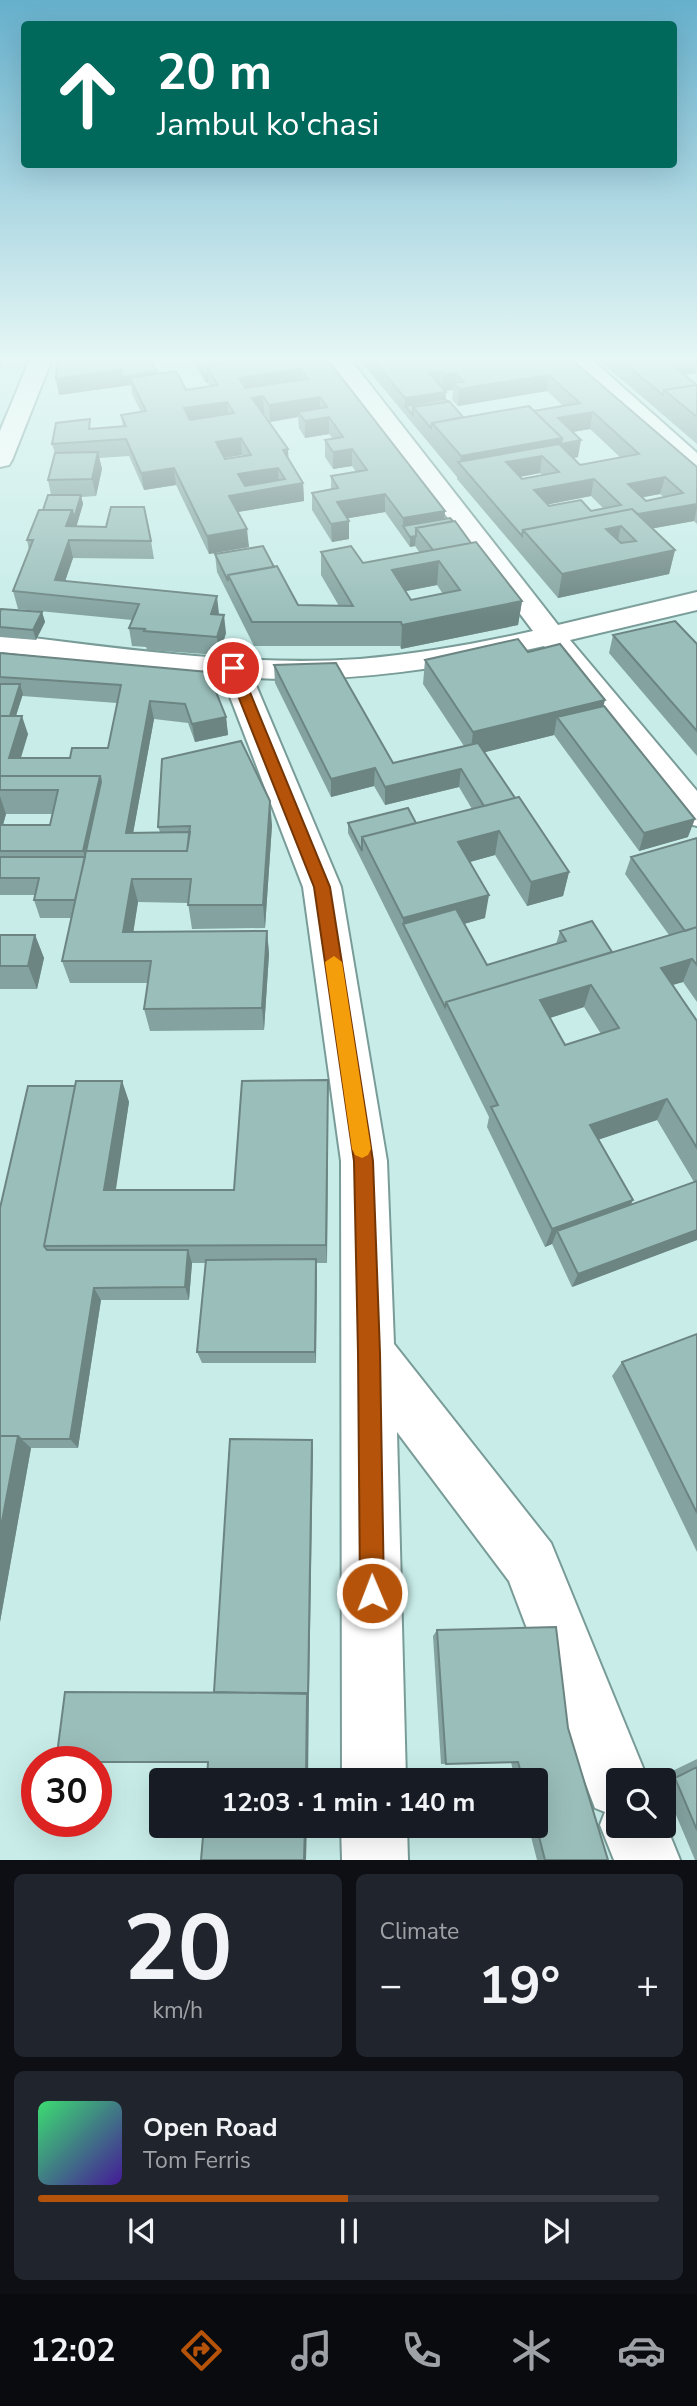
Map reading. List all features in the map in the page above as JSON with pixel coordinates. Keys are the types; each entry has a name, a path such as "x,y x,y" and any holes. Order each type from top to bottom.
{"street":[{"path":"406,446 550,634 697,814"},
{"path":"675,446 697,466"},
{"path":"0,643 233,668 359,668 441,658 697,601"},
{"path":"233,668 322,887 363,1161 369,1353 374,1768"},
{"path":"369,1353 531,1563 611,1768"},
{"path":"374,1838 375,1860"},
{"path":"638,1838 647,1860"}],"building":[{"path":"129,446 218,446 225,459 251,455 246,446 286,446 288,449 283,450 303,483 229,496 247,529 207,536 174,468 141,473","holes":["278,468 285,479 245,486 238,474"]},
{"path":"329,446 394,446 445,511 403,518 385,494 337,502 349,521 331,524 312,493 338,488 331,476 367,470 352,449 333,452"},
{"path":"452,446 518,446 461,456"},
{"path":"549,446 561,446 580,465 639,454 630,446 672,446 697,467 697,504 638,514 632,509 523,530 522,536 458,462","holes":["542,456 559,472 522,479 506,462","665,477 683,493 646,501 628,484","594,479 621,505 591,511 581,500 549,506 534,490"]},
{"path":"98,452 92,479 48,480 55,453"},
{"path":"48,495 81,495 74,518 72,510 43,510"},
{"path":"111,507 144,507 151,541 69,540 55,580 217,596 211,614 224,615 217,637 129,628 139,604 13,591 33,540 27,540 39,510 72,510 66,526 106,527"},
{"path":"632,509 675,550 562,574 523,530","holes":["621,526 636,541 621,543 606,529"]},
{"path":"450,518 453,521 416,528 416,536 410,537 403,526"},
{"path":"455,521 471,543 433,550 416,528"},
{"path":"476,542 522,601 402,625 401,622 252,622 228,575 277,566 298,605 353,606 321,552 351,546 363,563","holes":["439,561 460,590 411,600 392,570"]},
{"path":"263,546 274,567 228,575 228,581 215,554"},
{"path":"1,609 42,612 33,630 0,627"},
{"path":"675,621 697,644 697,731 613,635"},
{"path":"518,639 528,652 560,644 605,700 473,732 425,660"},
{"path":"0,653 208,672 226,717 192,724 185,704 150,701 126,833 190,832 187,851 86,851 100,776 0,776 0,716 22,716 9,758 70,758 72,748 108,748 121,685 0,677"},
{"path":"336,663 393,763 478,743 515,798 484,806 461,769 385,787 375,768 331,779 274,665"},
{"path":"0,684 20,684 10,716 0,716"},
{"path":"604,706 695,819 644,833 557,717"},
{"path":"241,741 270,801 263,905 188,905 191,879 132,879 123,932 267,931 262,1008 144,1009 151,961 62,961 86,851 187,851 190,826 158,827 162,759"},
{"path":"0,776 100,776 83,851 0,851 0,825 50,825 58,790 0,790"},
{"path":"519,797 569,872 531,882 499,831 458,842 489,895 403,918 362,837"},
{"path":"408,808 416,823 362,837 362,851 348,823"},
{"path":"697,838 697,927 685,931 631,857"},
{"path":"0,857 85,857 75,900 34,900 39,878 0,878"},
{"path":"456,909 487,965 566,941 560,931 592,921 612,952 446,1002 445,1007 403,924"},
{"path":"697,927 697,965 692,959 661,968 697,1021 697,1148 667,1099 590,1125 633,1200 552,1229 491,1107 498,1105 446,1002","holes":["591,985 619,1028 565,1045 540,1000"]},
{"path":"0,935 35,935 28,966 0,966"},
{"path":"328,1080 326,1245 44,1246 76,1081 122,1081 104,1190 234,1190 242,1081"},
{"path":"28,1086 75,1086 44,1246 47,1250 188,1250 185,1287 94,1288 70,1439 0,1436 0,1208"},
{"path":"697,1181 697,1230 578,1274 557,1231"},
{"path":"316,1259 315,1352 197,1352 206,1260"},
{"path":"697,1334 697,1513 622,1362"},
{"path":"0,1436 18,1436 0,1532"},
{"path":"230,1439 312,1440 308,1694 214,1692"},
{"path":"556,1627 568,1728 608,1860 545,1860 539,1838 548,1838 548,1768 520,1768 518,1762 446,1764 437,1630"},
{"path":"65,1692 307,1693 306,1768 208,1768 208,1762 112,1762 112,1746 58,1746"},
{"path":"697,1767 697,1830 676,1780 676,1778"},
{"path":"203,1838 305,1838 304,1860 201,1860"}],"slow traffic":[{"path":"334,962 362,1149"}],"route":[{"path":"233,668 322,887 363,1161 372,1593"}]}
